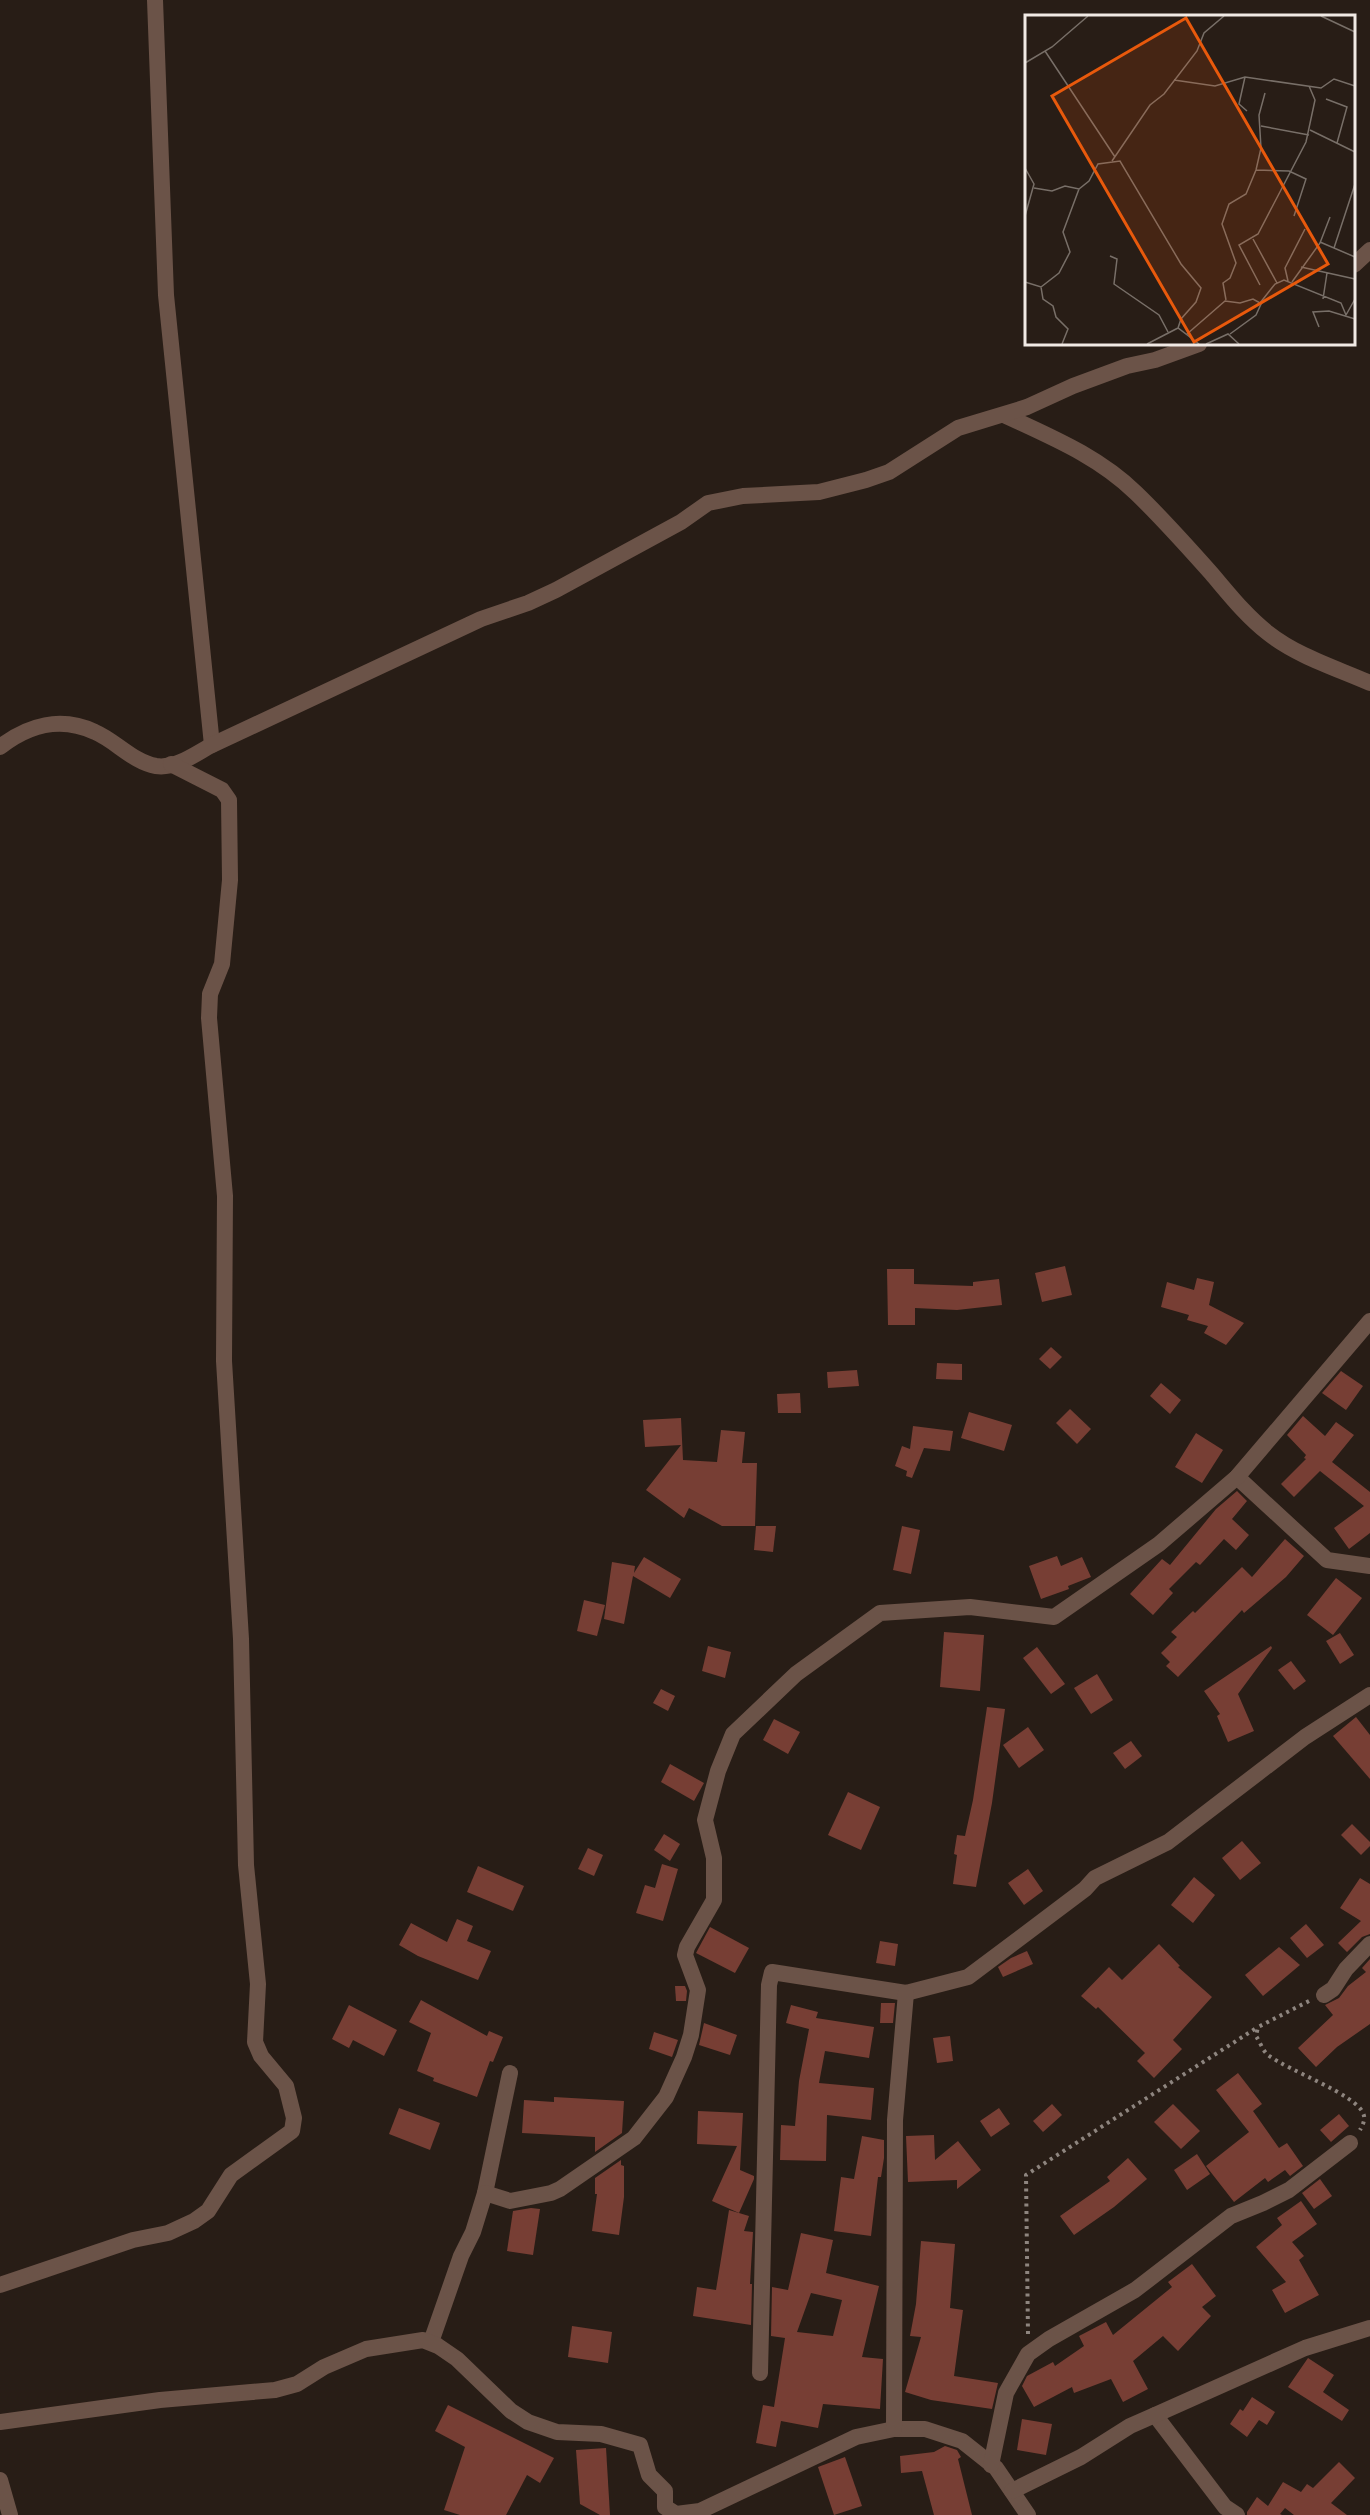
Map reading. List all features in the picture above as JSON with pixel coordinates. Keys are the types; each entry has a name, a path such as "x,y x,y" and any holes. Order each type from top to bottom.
{"street":[{"path":"155,0 166,295 212,745"},
{"path":"1355,263 1370,250"},
{"path":"0,747 37,726 67,724 96,732 142,761 156,766 183,761 212,745 481,619 528,603 556,590 681,522 708,503 743,496 819,492 866,480 889,472 958,428 1027,408 1073,386 1127,366 1155,360 1196,345"},
{"path":"1004,415 1088,455 1136,492 1248,615 1268,633 1288,647 1370,683"},
{"path":"0,2285 133,2240 168,2232 194,2221 208,2211 231,2175 292,2132 294,2118 286,2086 261,2056 255,2042 258,1984 246,1865 241,1639 224,1360 225,1196 208,1018 210,994 222,964 230,880 229,800 222,790 171,764"},
{"path":"485,2193 510,2201 560,2189 634,2138 666,2097 691,2035 698,1990 685,1955 687,1947 714,1900 714,1858 705,1820 718,1771 733,1734 796,1674 880,1613 970,1607 1054,1617 1159,1544 1237,1477 1370,1321"},
{"path":"1237,1477 1327,1560 1370,1566"},
{"path":"760,2373 769,1985 772,1972 906,1993 968,1977 1085,1889 1095,1878 1168,1842 1305,1737 1370,1695"},
{"path":"1324,1995 1333,1989 1346,1969 1370,1944"},
{"path":"894,2429 896,2120 906,1993"},
{"path":"431,2342 461,2256 473,2232 485,2193 510,2073"},
{"path":"992,2465 1006,2392 1028,2354 1049,2339 1135,2290 1231,2216 1289,2190 1350,2144"},
{"path":"1011,2491 1081,2457 1130,2426 1305,2348 1370,2328"},
{"path":"0,2422 160,2400 275,2390 297,2384 324,2367 366,2349 423,2340 431,2342 457,2359 511,2411 528,2422 556,2432 601,2434 640,2445 649,2475 665,2491 666,2507 676,2514 698,2513 856,2437 894,2429 924,2429 962,2441 992,2465 1028,2515"},
{"path":"1155,2415 1225,2507 1236,2515"},
{"path":"0,2480 10,2515"}],"path":[{"path":"1028,2354 1026,2175 1258,2027 1290,2009 1324,1995"},
{"path":"1258,2027 1256,2036 1266,2054 1308,2079 1343,2094 1355,2102 1364,2114 1364,2122"},
{"path":"1350,2144 1364,2122 1370,2117"}],"building":[{"path":"1065,1266 1072,1295 1042,1302 1035,1273"},
{"path":"887,1269 914,1269 914,1284 973,1286 973,1282 999,1279 1002,1305 957,1310 915,1308 915,1325 888,1325"},
{"path":"1197,1278 1214,1282 1209,1305 1244,1323 1226,1345 1204,1333 1208,1326 1187,1320 1189,1315 1161,1307 1167,1282 1194,1290"},
{"path":"1051,1347 1062,1357 1050,1369 1039,1359"},
{"path":"937,1363 962,1364 962,1380 936,1379"},
{"path":"857,1370 859,1386 828,1388 827,1372"},
{"path":"1341,1371 1363,1386 1346,1410 1322,1393"},
{"path":"1161,1383 1181,1400 1170,1414 1150,1396"},
{"path":"800,1393 801,1413 778,1413 777,1394"},
{"path":"1070,1409 1091,1429 1077,1444 1056,1423"},
{"path":"969,1412 1012,1425 1004,1451 961,1438"},
{"path":"1303,1416 1325,1436 1336,1422 1354,1435 1332,1462 1370,1492 1370,1533 1349,1549 1334,1528 1364,1506 1320,1471 1294,1497 1281,1484 1306,1459 1304,1458 1306,1455 1287,1435"},
{"path":"681,1418 683,1460 717,1462 721,1430 745,1432 742,1463 757,1463 755,1526 722,1526 689,1508 684,1518 646,1490 681,1445 645,1447 643,1420"},
{"path":"913,1426 953,1431 950,1451 924,1448 912,1478 906,1476 907,1471 895,1466 902,1446 910,1449"},
{"path":"1196,1433 1223,1450 1202,1483 1175,1467"},
{"path":"1237,1491 1247,1501 1232,1519 1249,1535 1236,1550 1224,1539 1200,1565 1196,1562 1169,1589 1173,1593 1153,1615 1130,1594 1162,1559 1170,1565 1216,1509"},
{"path":"756,1526 776,1526 773,1552 754,1550"},
{"path":"902,1526 920,1530 911,1574 893,1570"},
{"path":"1285,1539 1304,1556 1286,1577 1244,1613 1242,1610 1178,1677 1166,1666 1170,1662 1161,1653 1177,1637 1171,1632 1193,1611 1195,1613 1242,1567 1252,1577"},
{"path":"1057,1556 1061,1566 1082,1557 1091,1577 1068,1586 1069,1589 1041,1599 1029,1566"},
{"path":"644,1557 681,1579 670,1598 633,1576 624,1624 604,1619 612,1562 635,1566 634,1573"},
{"path":"1336,1578 1362,1598 1333,1635 1307,1615"},
{"path":"584,1600 605,1605 597,1636 577,1631"},
{"path":"944,1632 984,1635 980,1691 940,1687"},
{"path":"1340,1633 1354,1655 1340,1664 1326,1641"},
{"path":"708,1646 731,1652 725,1678 702,1671"},
{"path":"1271,1646 1272,1648 1238,1694 1254,1731 1228,1742 1217,1716 1220,1714 1204,1691"},
{"path":"1037,1647 1065,1684 1051,1694 1023,1658"},
{"path":"1291,1661 1306,1681 1294,1690 1278,1670"},
{"path":"1097,1674 1113,1700 1091,1714 1074,1688"},
{"path":"661,1689 675,1696 668,1711 653,1703"},
{"path":"987,1707 1005,1709 992,1803 976,1887 953,1884 957,1855 954,1854 957,1835 965,1836 973,1800"},
{"path":"1356,1717 1370,1735 1370,1779 1333,1736"},
{"path":"774,1719 800,1732 788,1754 763,1740"},
{"path":"1028,1727 1044,1750 1019,1768 1003,1745"},
{"path":"1131,1741 1142,1756 1125,1769 1113,1753"},
{"path":"670,1764 704,1783 694,1801 661,1782"},
{"path":"848,1792 880,1807 861,1850 828,1835"},
{"path":"1352,1824 1370,1842 1370,1846 1361,1855 1341,1835"},
{"path":"664,1834 680,1844 670,1861 654,1850"},
{"path":"1242,1841 1261,1863 1240,1880 1222,1858"},
{"path":"588,1848 603,1855 594,1876 578,1869"},
{"path":"662,1864 678,1869 663,1921 636,1913 645,1885 655,1888"},
{"path":"478,1866 524,1886 513,1911 467,1892"},
{"path":"1028,1869 1043,1891 1024,1905 1008,1883"},
{"path":"1194,1877 1215,1895 1193,1923 1171,1905"},
{"path":"1360,1878 1370,1884 1370,1934 1362,1937 1347,1952 1338,1943 1361,1921 1340,1908"},
{"path":"457,1919 473,1926 467,1941 491,1951 478,1980 418,1956 399,1945 411,1923 447,1942"},
{"path":"1306,1924 1324,1945 1307,1958 1290,1938"},
{"path":"710,1927 749,1948 735,1973 696,1953"},
{"path":"880,1941 898,1944 895,1966 876,1963"},
{"path":"1159,1944 1180,1966 1178,1967 1212,1997 1173,2040 1182,2049 1154,2078 1137,2061 1145,2053 1098,2007 1096,2009 1081,1996 1109,1967 1122,1980"},
{"path":"1279,1947 1300,1965 1263,1996 1245,1975"},
{"path":"1027,1951 1033,1964 1003,1977 998,1967"},
{"path":"1370,1959 1370,2024 1337,2047 1316,2067 1298,2048 1333,2015 1325,2005 1339,1998 1348,1986 1366,1972 1362,1968"},
{"path":"675,1986 685,1986 686,2001 676,2001"},
{"path":"421,2000 487,2036 489,2031 503,2037 493,2062 490,2061 477,2097 433,2081 434,2078 417,2071 431,2033 409,2022"},
{"path":"881,2003 895,2003 893,2023 880,2023"},
{"path":"349,2005 397,2030 384,2056 353,2040 349,2048 332,2039"},
{"path":"791,2005 818,2012 816,2018 874,2027 869,2058 825,2051 819,2083 874,2088 871,2120 827,2115 826,2161 780,2160 781,2125 795,2126 799,2081 809,2029 786,2023"},
{"path":"704,2023 737,2035 730,2055 699,2045"},
{"path":"654,2032 678,2040 672,2057 649,2049"},
{"path":"950,2036 953,2061 937,2063 933,2038"},
{"path":"1238,2073 1262,2104 1253,2111 1279,2148 1287,2143 1303,2166 1290,2176 1285,2170 1268,2182 1265,2178 1234,2202 1206,2166 1249,2132 1216,2090"},
{"path":"554,2097 624,2101 622,2133 595,2152 595,2137 522,2133 524,2100 554,2102"},
{"path":"1052,2104 1062,2115 1043,2132 1033,2121"},
{"path":"1173,2104 1200,2131 1181,2149 1154,2122"},
{"path":"399,2108 440,2123 430,2150 389,2134"},
{"path":"999,2108 1010,2124 991,2137 980,2121"},
{"path":"698,2111 743,2113 740,2170 754,2176 754,2179 739,2213 712,2201 737,2146 697,2144"},
{"path":"1339,2114 1349,2126 1331,2142 1320,2130"},
{"path":"934,2135 935,2160 958,2141 981,2170 957,2189 957,2180 908,2182 906,2136"},
{"path":"862,2136 884,2140 884,2158 881,2177 878,2177 871,2236 834,2231 841,2177 854,2179"},
{"path":"1197,2154 1210,2174 1187,2190 1174,2170"},
{"path":"1128,2158 1147,2179 1114,2207 1074,2235 1060,2216 1110,2181 1107,2177"},
{"path":"621,2160 621,2165 624,2166 624,2197 619,2235 592,2231 597,2194 595,2194 595,2178"},
{"path":"1320,2179 1332,2196 1314,2209 1302,2193"},
{"path":"1301,2201 1317,2224 1292,2242 1304,2256 1299,2260 1319,2295 1285,2313 1272,2290 1286,2282 1256,2247 1282,2225 1277,2218"},
{"path":"540,2209 533,2255 507,2251 513,2211"},
{"path":"729,2210 749,2216 744,2231 753,2232 750,2284 752,2284 751,2325 693,2316 697,2287 716,2290"},
{"path":"801,2233 833,2240 826,2273 879,2286 862,2357 883,2359 880,2409 823,2404 818,2428 781,2421 776,2447 756,2443 763,2405 774,2407 785,2338 771,2336 772,2287 788,2290","holes":["811,2293 842,2300 833,2336 797,2332"]},
{"path":"921,2241 955,2244 950,2308 963,2310 954,2376 998,2383 992,2409 931,2400 905,2392 921,2337 910,2336 916,2304"},
{"path":"1192,2264 1216,2296 1202,2307 1211,2316 1178,2351 1163,2336 1133,2361 1148,2389 1123,2402 1111,2379 1074,2393 1072,2387 1034,2407 1022,2386 1027,2376 1053,2362 1055,2366 1084,2346 1079,2336 1106,2322 1113,2335 1172,2287 1168,2282"},
{"path":"572,2326 612,2332 608,2363 568,2357"},
{"path":"1308,2358 1334,2375 1323,2392 1349,2410 1342,2421 1288,2387"},
{"path":"1252,2397 1275,2412 1267,2425 1259,2420 1247,2437 1230,2424 1240,2409 1243,2411"},
{"path":"448,2405 554,2458 540,2483 527,2475 506,2515 460,2515 444,2510 465,2447 435,2431"},
{"path":"1022,2419 1052,2424 1046,2455 1017,2450"},
{"path":"945,2446 957,2450 961,2457 958,2459 972,2515 934,2515 922,2471 901,2473 900,2456 934,2452"},
{"path":"606,2448 610,2515 600,2515 580,2504 576,2450"},
{"path":"845,2457 862,2506 834,2515 818,2467"},
{"path":"1339,2462 1355,2478 1331,2503 1347,2515 1294,2515 1285,2508 1280,2514 1282,2515 1247,2515 1257,2497 1268,2506 1283,2482 1301,2492 1307,2484 1313,2488"}]}
